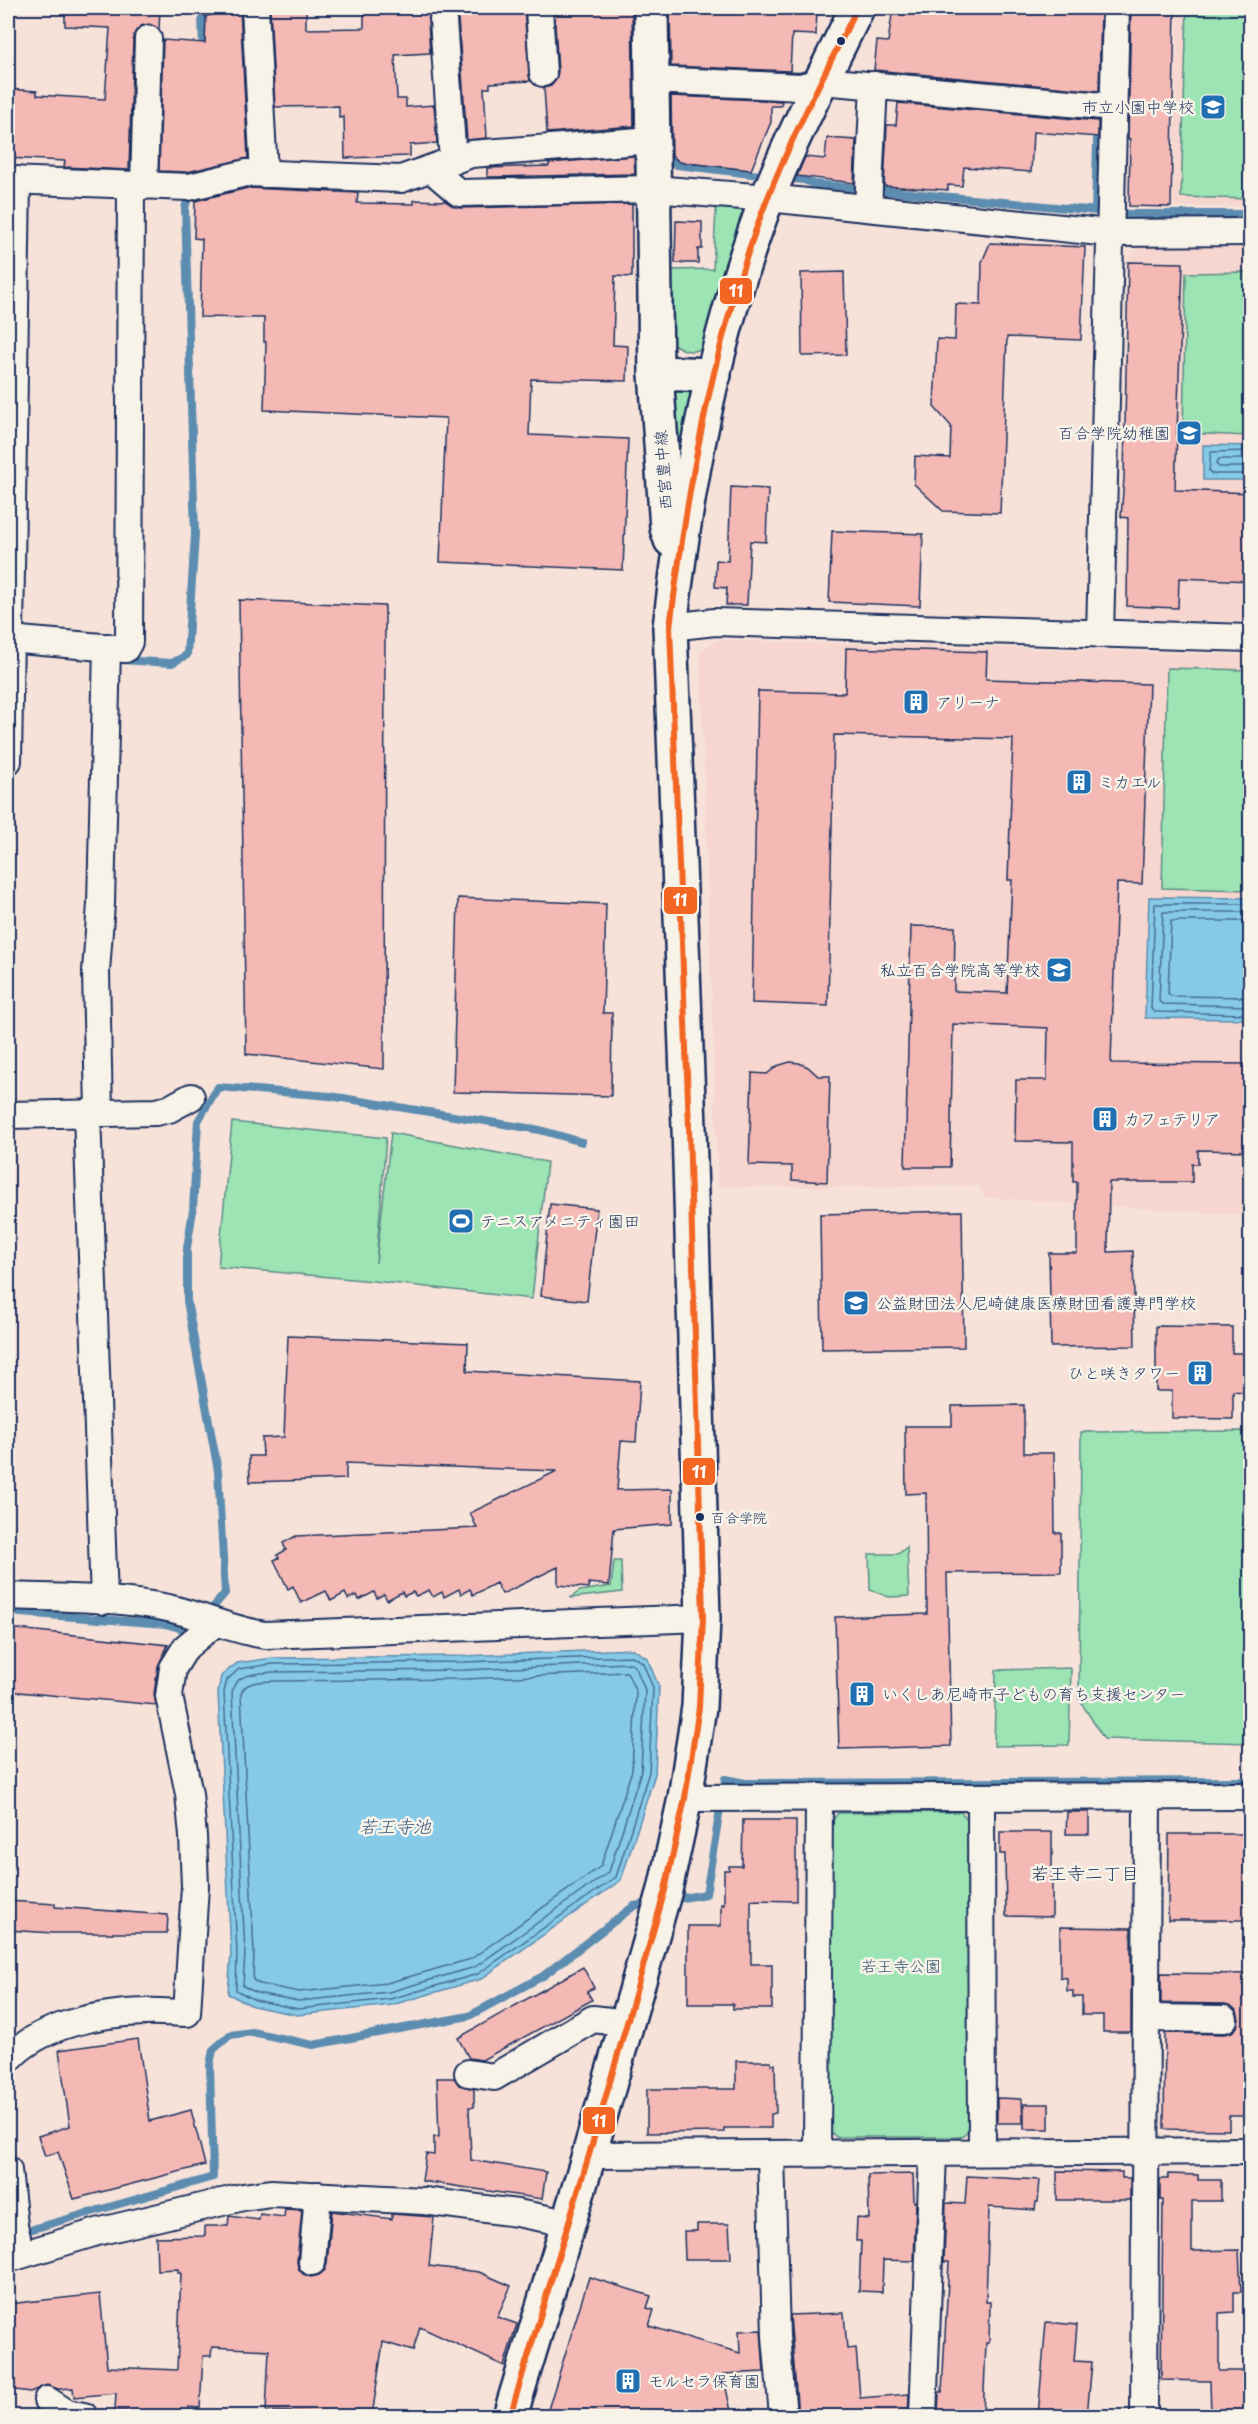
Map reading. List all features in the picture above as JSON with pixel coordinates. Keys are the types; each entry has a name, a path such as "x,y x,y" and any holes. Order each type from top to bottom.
{"main road":[{"name":"西宮豊中線","path":"510,2416 589,2155 662,1900 685,1798 699,1707 703,1618 689,1127 670,627 678,558 667,528 657,373 651,8"},
{"path":"678,558 692,476 714,375 738,282 768,198 857,8"},
{"path":"657,373 714,375"}],"street":[{"path":"255,8 264,174"},
{"path":"539,8 543,73"},
{"path":"1100,634 1116,8"},
{"path":"443,20 442,165 459,193 653,189 768,198 1110,233 1251,232"},
{"path":"8,639 126,649 129,642 138,186 148,39"},
{"path":"651,80 801,87 822,81 1114,107"},
{"path":"868,208 874,85"},
{"path":"8,761 12,180 189,187 246,173 401,180 471,154 652,140"},
{"path":"670,627 715,622 1251,638"},
{"path":"104,1600 93,1113 107,647"},
{"path":"8,1115 156,1112 169,1109 191,1097"},
{"path":"8,1596 104,1600 168,1608 215,1623 265,1635 703,1618"},
{"path":"8,2060 19,2047 77,2022 145,2012 187,2013 195,1886 193,1836 189,1794 169,1696 172,1668 186,1647 215,1623"},
{"path":"1144,2416 1147,1796"},
{"path":"685,1798 1251,1796"},
{"path":"817,2153 819,1797"},
{"path":"981,1797 982,2152"},
{"path":"1146,2018 1224,2019"},
{"path":"468,2073 494,2077 593,2019 627,2023"},
{"path":"589,2155 1251,2151"},
{"path":"771,2154 776,2336 783,2416"},
{"path":"923,2416 933,2154"},
{"path":"8,2170 15,2246 97,2232 243,2197 271,2193 424,2201 517,2213 568,2223"},
{"path":"312,2262 318,2195"},
{"path":"47,2400 68,2414 84,2416"}],"shaded area":[{"name":"市立小園中学校","path":"1178,8 1250,8 1250,206 1173,207"},
{"name":"百合学院幼稚園","path":"1144,243 1250,243 1250,621 1137,620 1125,610 1130,255"},
{"path":"717,640 1250,655 1250,1216 984,1197 979,1186 718,1187 700,651"}],"green space":[{"name":"市立小園中学校","path":"1187,8 1250,8 1250,199 1181,197"},
{"path":"716,207 746,208 705,347 689,351 673,344 670,335 672,270 713,269"},
{"path":"1250,272 1250,436 1183,433 1186,273"},
{"path":"675,387 689,387 693,392 680,455 677,454 671,394"},
{"path":"1167,668 1250,670 1250,890 1162,888"},
{"path":"232,1122 386,1138 376,1263 391,1133 547,1162 532,1299 374,1281 218,1267"},
{"path":"1250,1431 1250,1743 1104,1739 1079,1699 1081,1432"},
{"path":"907,1547 909,1596 889,1597 870,1590 869,1554 898,1554"},
{"path":"614,1561 621,1561 622,1592 570,1598 580,1591 611,1586"},
{"path":"1071,1668 1069,1745 994,1746 996,1670"},
{"name":"若王寺公園","path":"961,1812 969,1822 971,2128 961,2137 836,2137 830,2131 832,1821 838,1813"}],"water":[{"path":"1203,445 1249,446 1248,480 1203,480"},
{"path":"1149,897 1250,898 1250,1019 1145,1018"},
{"name":"若王寺池","path":"633,1649 647,1658 659,1687 655,1774 621,1880 481,1979 392,2005 297,2015 253,2006 228,1994 231,1953 218,1692 221,1676 237,1663 273,1658 464,1656"}],"building":[{"path":"65,8 160,8 159,30 149,24 141,26 133,38 129,170 64,167 65,161 8,158 8,89 37,91 37,95 105,99 110,28 65,26"},
{"path":"212,8 240,8 248,158 187,172 159,171 163,40 205,43 206,16 212,15"},
{"path":"270,8 306,8 306,29 364,28 364,8 435,8 428,20 430,53 395,55 397,99 406,99 406,107 434,105 437,143 410,145 410,156 345,158 344,117 339,118 339,106 275,107"},
{"path":"451,8 524,8 530,81 490,83 490,88 484,88 487,138 467,140 458,19"},
{"path":"554,8 632,8 634,126 547,133 544,88 551,86 558,72"},
{"path":"670,8 817,8 816,35 792,34 790,71 671,66"},
{"path":"893,8 1101,8 1099,91 874,70 877,41 888,42"},
{"path":"1131,8 1175,8 1171,207 1129,206"},
{"path":"671,96 782,101 781,106 771,106 771,122 751,170 679,162 672,155"},
{"path":"898,103 1098,121 1098,137 1033,132 1031,172 964,167 962,186 948,185 948,190 884,186 887,125 896,125"},
{"path":"827,138 856,140 854,183 797,176 805,157 825,159"},
{"path":"634,156 635,174 487,177 487,168 549,166 549,163"},
{"path":"248,188 358,193 357,203 414,204 414,200 445,201 459,208 632,204 632,277 615,276 613,345 628,346 627,381 531,379 529,435 628,439 623,570 440,562 446,418 264,410 266,342 264,342 264,318 200,317 202,239 194,238 195,201"},
{"path":"676,221 702,222 702,249 698,249 698,263 675,263"},
{"path":"990,243 1085,247 1081,340 1007,337 1000,513 943,511 914,484 915,456 950,458 951,426 934,407 937,339 955,340 956,304 981,305 982,262"},
{"path":"1128,262 1183,263 1175,490 1251,493 1251,581 1179,578 1178,608 1127,606 1128,518 1121,517 1124,479"},
{"path":"844,272 846,355 802,356 801,273"},
{"path":"731,487 768,489 766,542 750,541 747,605 726,605 727,588 715,587 716,560 728,561"},
{"path":"832,531 923,534 920,606 829,602"},
{"path":"239,600 385,606 384,1069 246,1054"},
{"path":"846,648 987,652 986,679 1149,684 1142,884 1117,883 1111,1063 1251,1064 1251,1151 1198,1150 1198,1164 1192,1164 1192,1182 1109,1182 1108,1252 1133,1251 1135,1346 1051,1347 1049,1253 1077,1253 1077,1182 1073,1182 1073,1142 1015,1141 1016,1080 1047,1080 1048,1028 953,1024 950,1167 905,1167 911,926 955,927 954,991 1007,993 1012,880 1008,880 1013,739 834,735 828,1006 752,1003 758,691 845,693"},
{"path":"458,898 606,904 603,1013 612,1013 611,1096 453,1092"},
{"path":"790,1062 808,1067 818,1076 830,1076 827,1182 792,1180 792,1166 749,1165 752,1073 767,1074 777,1066"},
{"path":"550,1204 597,1209 587,1301 541,1296"},
{"path":"962,1211 964,1347 822,1349 820,1214"},
{"name":"ひと咲きタワー","path":"1156,1326 1232,1327 1232,1353 1244,1353 1244,1392 1233,1391 1233,1419 1172,1418 1172,1391 1156,1391"},
{"path":"288,1336 468,1343 467,1371 640,1381 636,1442 621,1441 617,1490 672,1489 672,1524 614,1529 609,1585 589,1583 589,1588 558,1585 558,1567 502,1594 496,1583 473,1595 470,1589 461,1594 459,1589 444,1597 442,1592 433,1597 429,1590 416,1596 413,1592 404,1596 402,1592 387,1600 384,1594 377,1598 374,1592 359,1600 357,1595 348,1599 345,1593 331,1601 326,1591 301,1603 293,1586 288,1589 274,1560 279,1558 277,1555 286,1550 283,1543 296,1536 477,1528 470,1513 557,1471 346,1463 346,1479 250,1482 249,1456 263,1456 262,1438 284,1437"},
{"path":"1024,1405 1024,1453 1054,1453 1055,1533 1061,1533 1061,1572 947,1573 951,1746 839,1749 835,1617 927,1614 926,1493 906,1494 905,1426 952,1426 952,1406"},
{"path":"8,1628 168,1645 158,1666 154,1694 156,1705 8,1691"},
{"path":"1067,1812 1089,1812 1089,1834 1066,1834"},
{"path":"743,1820 796,1820 796,1901 751,1900 751,1964 772,1964 772,2009 733,2009 733,2004 688,2004 688,1926 721,1926 721,1904 724,1905 724,1870 729,1870 729,1866 742,1866"},
{"path":"1000,1832 1052,1832 1052,1917 1006,1916 1005,1854 1000,1854"},
{"path":"1169,1834 1251,1834 1251,1920 1168,1920"},
{"path":"8,1901 55,1904 55,1907 168,1915 167,1933 53,1933 8,1930"},
{"path":"1060,1927 1131,1928 1131,2032 1103,2032 1103,2015 1082,2015 1082,1997 1073,1997 1073,1991 1067,1991 1067,1978 1060,1977"},
{"path":"583,1967 594,1988 587,1991 592,2000 482,2060 469,2058 458,2038"},
{"path":"1161,1973 1251,1974 1251,2116 1229,2116 1229,2130 1164,2129 1165,2033 1224,2034 1232,2032 1237,2027 1239,2019 1237,2011 1225,2004 1161,2003"},
{"path":"138,2039 150,2121 191,2110 205,2165 74,2199 58,2152 45,2156 38,2136 70,2126 59,2050"},
{"path":"736,2061 771,2061 771,2064 775,2064 776,2113 771,2114 771,2128 724,2128 724,2132 647,2133 647,2089 736,2089"},
{"path":"437,2078 454,2078 459,2085 474,2089 474,2107 469,2107 471,2160 546,2172 542,2199 422,2181 426,2154 434,2155 434,2137 439,2137"},
{"path":"997,2098 1022,2099 1023,2123 997,2123"},
{"path":"1024,2104 1049,2104 1049,2129 1024,2129"},
{"path":"1057,2171 1122,2172 1122,2178 1130,2178 1130,2200 1057,2200"},
{"path":"913,2174 914,2202 916,2202 914,2261 883,2260 882,2292 859,2291 861,2241 856,2241 857,2218 869,2219 868,2175"},
{"path":"1168,2174 1198,2175 1198,2180 1221,2180 1221,2201 1192,2201 1192,2251 1239,2250 1241,2292 1234,2292 1234,2312 1219,2313 1219,2371 1251,2371 1251,2416 1211,2416 1210,2381 1161,2380 1163,2200 1160,2200 1160,2179 1168,2179"},
{"path":"967,2176 1040,2180 1038,2202 1036,2202 1035,2210 989,2207 986,2302 990,2302 989,2343 986,2343 983,2416 938,2416 939,2392 942,2392 949,2262 944,2262 946,2203 965,2204"},
{"path":"285,2209 302,2210 297,2261 298,2268 303,2274 311,2277 319,2275 325,2270 327,2264 332,2211 392,2219 392,2214 434,2217 429,2266 479,2272 511,2286 497,2317 517,2324 504,2366 420,2327 413,2351 383,2342 372,2416 306,2416 307,2412 266,2411 269,2350 212,2347 211,2356 203,2356 200,2408 188,2407 188,2416 137,2415 137,2412 115,2410 116,2393 74,2397 73,2388 58,2389 47,2385 30,2392 8,2389 8,2304 100,2294 107,2367 177,2370 181,2273 178,2273 178,2269 157,2270 156,2237 205,2236 205,2226 228,2226 229,2216 259,2220 260,2214 284,2217"},
{"path":"697,2224 729,2224 731,2259 685,2259 684,2231 697,2231"},
{"name":"モルセラ保育園","path":"589,2277 651,2296 647,2308 654,2310 649,2326 740,2353 739,2331 761,2330 764,2372 723,2374 732,2416 546,2416"},
{"path":"844,2313 847,2349 856,2348 860,2398 909,2394 908,2416 798,2416 790,2315"},
{"path":"1046,2322 1077,2325 1074,2361 1092,2362 1087,2416 1038,2416"}],"waterway":[{"path":"203,52 202,13 204,8"},
{"path":"1095,211 1101,8"},
{"path":"663,148 677,165 768,176"},
{"path":"121,660 172,663 187,655 195,535 185,208 199,160"},
{"path":"783,178 804,180 814,184 1129,214 1250,214"},
{"path":"206,1616 225,1593 218,1471 187,1301 187,1248 193,1210 198,1121 218,1087 330,1096 540,1130 582,1142"},
{"path":"8,1612 165,1624 194,1632 196,1629"},
{"path":"671,1900 706,1894 725,1779 745,1783 1250,1781"},
{"path":"19,2233 213,2177 210,2065 213,2050 230,2035 252,2032 313,2045 469,2016 543,1976 634,1906 652,1903"}],"transit line":[{"name":"11","path":"510,2416 589,2155 665,1890 685,1798 699,1707 703,1618 689,1127 670,627 684,527 702,427 739,280 777,174 857,8"}],"place":[{"name":"市立小園中学校","path":"1213,107"},
{"name":"百合学院幼稚園","path":"1189,433"},
{"name":"アリーナ","path":"916,702"},
{"name":"ミカエル","path":"1079,782"},
{"name":"私立百合学院高等学校","path":"1059,970"},
{"name":"カフェテリア","path":"1105,1119"},
{"name":"テニスアメニティ園田","path":"461,1221"},
{"name":"公益財団法人尼崎健康医療財団看護専門学校","path":"856,1303"},
{"name":"ひと咲きタワー","path":"1200,1373"},
{"name":"百合学院","path":"700,1517"},
{"name":"いくしあ尼崎市子どもの育ち支援センター","path":"862,1694"},
{"name":"モルセラ保育園","path":"628,2381"}],"district":[{"name":"若王寺二丁目","path":"1085,1874"}]}
